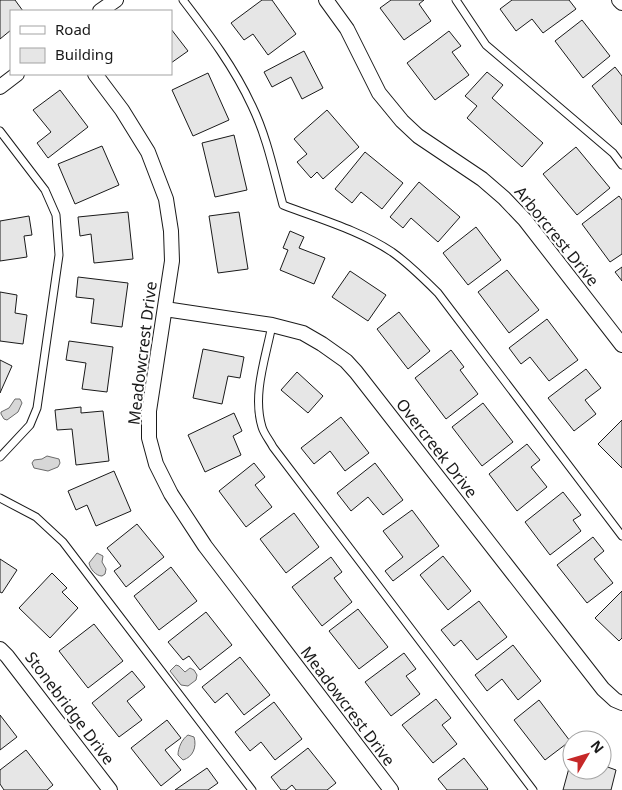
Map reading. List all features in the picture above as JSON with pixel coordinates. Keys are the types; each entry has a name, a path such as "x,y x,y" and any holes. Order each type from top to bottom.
{"street":[{"path":"101,10 116,0"},
{"name":"Arborcrest Drive","path":"326,0 347,29 379,93 402,121 418,136 482,179 504,198 524,220 622,345"},
{"path":"619,0 622,3"},
{"path":"0,87 16,75"},
{"name":"Meadowcrest Drive","path":"96,75 122,110 148,152 166,199 171,231 172,261 149,411 149,438 156,464 179,507 205,546 391,790"},
{"name":"Overcreek Drive","path":"165,309 272,325 303,333 346,361 602,689 615,700 622,703"},
{"name":"Stonebridge Drive","path":"0,649 110,790"}],"lane":[{"path":"183,0 217,44 238,77 253,107 270,152 283,205 357,234 390,251 417,271 438,293 622,536"},
{"path":"456,0 486,45 613,153 622,165"},
{"path":"0,131 45,190 56,215 58,254 37,408 30,425 0,457"},
{"path":"272,325 259,391 259,411 262,428 274,447 533,790"},
{"path":"0,498 36,517 63,542 252,790"}],"shaded area":[{"path":"15,399 20,399 22,403 18,412 7,420 4,419 1,412 9,408"},
{"path":"47,456 59,459 58,467 48,471 34,468 32,463 34,460"},
{"path":"97,553 103,556 102,562 106,569 105,574 102,576 94,572 89,563"},
{"path":"176,665 185,672 190,668 194,670 197,675 196,680 188,686 181,685 170,671"},
{"path":"188,735 194,737 194,748 192,754 183,760 178,755 179,749 182,741"}],"building":[{"path":"0,0 15,0 22,10 10,10 10,31 0,39"},
{"path":"262,0 272,0 296,34 268,55 253,34 244,40 231,23"},
{"path":"391,0 424,0 419,4 431,21 404,40 380,8"},
{"path":"512,0 569,0 576,9 543,33 532,19 516,31 500,9"},
{"path":"582,20 610,56 583,78 555,41"},
{"path":"172,30 188,51 172,62"},
{"path":"449,31 461,46 452,52 469,75 435,100 407,63"},
{"path":"304,51 323,88 302,99 291,77 272,87 264,72"},
{"path":"615,67 622,76 622,125 592,86"},
{"path":"487,72 503,85 492,98 543,143 522,167 467,118 477,106 465,96"},
{"path":"208,73 229,120 193,136 172,90"},
{"path":"60,90 88,127 48,158 37,143 51,132 33,110"},
{"path":"327,110 359,147 323,179 317,172 311,178 297,162 307,154 294,139"},
{"path":"234,135 247,190 215,197 202,143"},
{"path":"102,146 119,185 75,204 58,164"},
{"path":"576,147 610,188 577,215 543,174"},
{"path":"365,152 403,183 382,209 361,192 352,203 335,189"},
{"path":"419,182 460,217 438,242 411,218 403,228 390,217"},
{"path":"619,196 622,200 622,254 610,262 582,224"},
{"path":"128,212 133,259 94,263 91,234 80,236 78,217"},
{"path":"239,212 248,269 218,273 209,216"},
{"path":"29,216 32,235 24,236 27,257 0,261 0,221"},
{"path":"476,227 501,260 468,285 443,253"},
{"path":"290,231 304,237 299,248 325,258 314,284 280,270 288,250 283,248"},
{"path":"622,267 622,281 615,272"},
{"path":"507,270 539,310 509,333 478,292"},
{"path":"350,271 386,295 368,321 332,297"},
{"path":"78,277 128,283 122,327 91,323 94,299 76,297"},
{"path":"0,292 17,295 15,313 27,315 23,344 0,341"},
{"path":"399,312 430,351 408,369 377,329"},
{"path":"547,319 578,360 549,381 530,357 521,364 509,348"},
{"path":"69,341 113,347 107,392 82,389 86,363 66,360"},
{"path":"203,349 244,357 240,378 228,376 222,404 193,398"},
{"path":"451,350 464,367 460,370 478,394 446,419 415,378"},
{"path":"0,360 12,366 0,393"},
{"path":"586,369 601,388 585,400 596,414 574,431 548,398"},
{"path":"297,372 323,396 308,413 281,390"},
{"path":"483,403 513,442 482,466 452,427"},
{"path":"81,407 81,413 103,411 109,461 76,465 72,429 57,430 55,410"},
{"path":"234,413 242,431 233,436 241,455 205,472 188,435"},
{"path":"341,417 369,453 345,471 330,451 314,464 301,448"},
{"path":"622,420 622,468 598,444"},
{"path":"527,444 540,460 531,467 547,487 517,511 489,474"},
{"path":"254,463 265,477 255,485 272,507 246,527 219,491"},
{"path":"375,463 403,500 383,515 368,497 351,511 337,493"},
{"path":"114,471 131,511 96,526 87,505 76,510 68,491"},
{"path":"563,492 581,515 573,520 581,531 550,555 525,522"},
{"path":"412,510 439,546 393,581 385,571 403,557 383,531"},
{"path":"294,513 319,547 286,573 260,539"},
{"path":"137,524 164,557 126,587 114,571 121,566 107,548"},
{"path":"593,537 604,551 594,559 613,583 587,603 557,565"},
{"path":"443,556 471,591 448,610 420,575"},
{"path":"331,557 342,572 334,578 352,602 322,626 292,587"},
{"path":"0,559 17,570 2,593 0,592"},
{"path":"171,567 197,601 159,630 134,596"},
{"path":"52,573 67,588 62,592 78,608 50,638 19,608"},
{"path":"622,591 622,638 619,641 595,618"},
{"path":"479,601 507,637 477,660 461,640 454,646 441,630"},
{"path":"358,609 388,647 359,669 329,631"},
{"path":"206,612 232,645 200,670 189,656 183,660 168,642"},
{"path":"94,624 123,661 88,688 59,651"},
{"path":"513,645 541,681 518,700 502,679 487,691 475,675"},
{"path":"404,653 416,669 406,676 420,694 391,716 365,682"},
{"path":"240,657 270,695 244,715 227,693 215,703 202,687"},
{"path":"132,671 145,687 127,701 142,720 119,737 92,703"},
{"path":"436,699 451,718 442,725 457,744 433,763 402,725"},
{"path":"539,700 562,730 562,747 545,760 514,720"},
{"path":"274,702 302,739 275,760 261,742 250,751 235,732"},
{"path":"0,715 17,737 0,750"},
{"path":"167,720 181,738 165,750 181,770 161,786 131,748"},
{"path":"308,748 336,783 327,790 296,790 292,785 286,790 281,790 271,777"},
{"path":"26,750 53,785 47,790 4,790 0,784 0,770"},
{"path":"464,758 487,790 447,790 438,779"},
{"path":"207,768 218,783 208,790 175,790"},
{"path":"612,769 616,770 611,790 563,790 566,780 612,780"}]}
